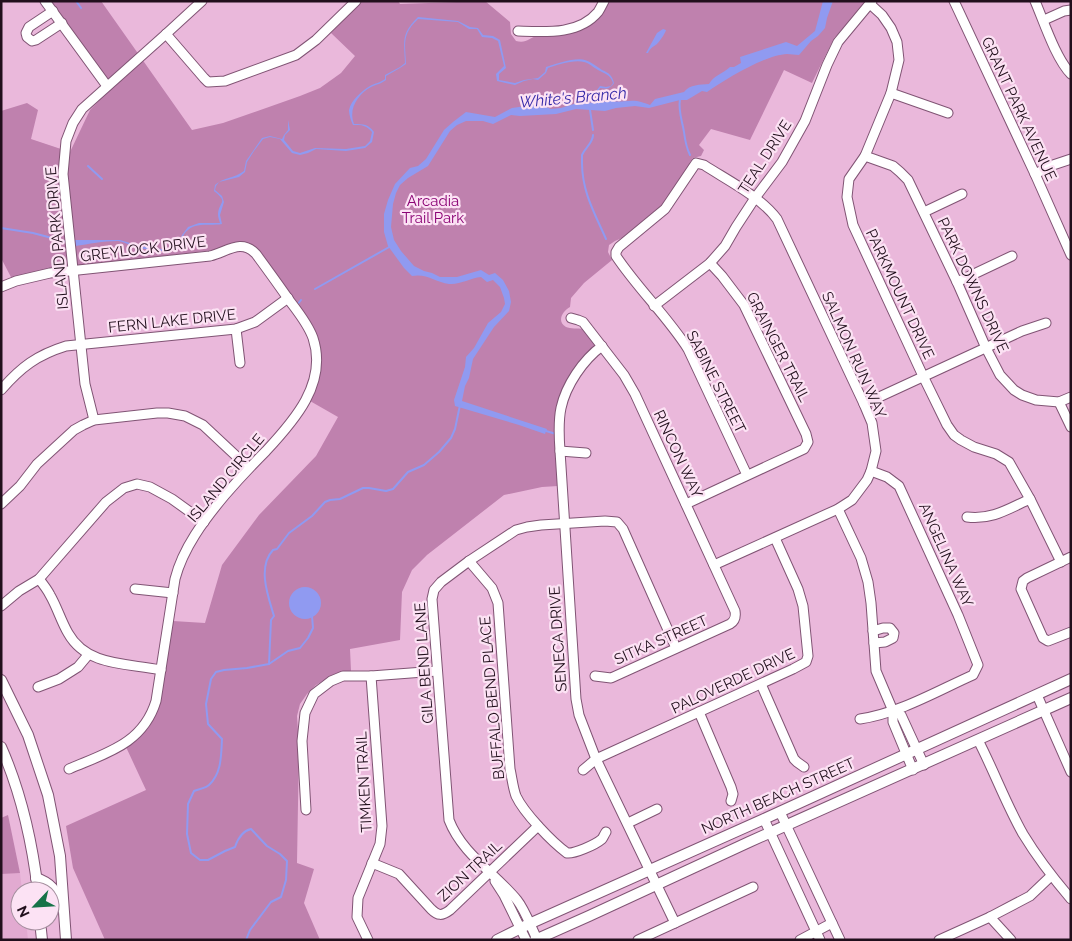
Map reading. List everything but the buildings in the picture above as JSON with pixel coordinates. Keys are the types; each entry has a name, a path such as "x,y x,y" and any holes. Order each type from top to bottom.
{"main road":[{"path":"1,680 28,735 48,796 60,856 66,940"},
{"name":"NORTH BEACH STREET","path":"497,940 1071,680"},
{"name":"NORTH BEACH STREET","path":"536,939 1071,698"},
{"path":"1,746 9,764 22,805 34,856 36,881"},
{"path":"36,878 48,884 55,891 64,909"}],"street":[{"path":"45,1 108,86"},
{"name":"ISLAND PARK DRIVE","path":"94,420 85,384 68,224 63,174 66,141 73,122 82,109 202,1"},
{"path":"518,31 554,32 569,29 590,19 598,12 604,1"},
{"name":"GRANT PARK AVENUE","path":"954,1 1071,255"},
{"path":"1035,1 1057,52 1066,70 1071,74"},
{"path":"166,34 208,82 225,80 296,55 316,40 353,2"},
{"name":"PARKMOUNT DRIVE","path":"871,2 891,28 897,42 899,60 891,92 865,156 849,179 847,197 853,225 947,425 961,440 974,447 996,454 1009,462 1030,499 1061,562"},
{"name":"TEAL DRIVE","path":"654,306 710,263 725,246 736,227 782,162 805,120 838,42 871,2"},
{"path":"1044,20 1071,10"},
{"path":"52,11 29,27 26,37 32,41 36,40 62,23"},
{"path":"891,92 948,112"},
{"name":"PARK DOWNS DRIVE","path":"865,156 893,166 908,180 1000,375 1014,390 1036,400 1059,402 1071,397"},
{"path":"1035,174 1071,159"},
{"name":"SALMON RUN WAY","path":"654,306 623,266 616,256 616,252 619,247 665,208 696,163 704,165 756,198 770,210 776,219 872,423 876,451 867,480 852,500 838,509 714,565"},
{"path":"924,212 962,194"},
{"name":"GREYLOCK DRIVE","path":"1,287 16,281 73,267 210,256 235,247 245,246"},
{"name":"ISLAND CIRCLE","path":"69,769 128,742 145,724 154,708 156,700 175,579 181,561 204,522 225,495 293,421 303,406 313,383 317,357 309,329 256,254 245,246"},
{"path":"957,282 1012,256"},
{"name":"GRAINGER TRAIL","path":"710,263 744,305 806,434 808,442 804,449 747,475"},
{"name":"FERN LAKE DRIVE","path":"1,390 15,374 39,356 66,346 236,329 255,322 288,298"},
{"name":"SABINE STREET","path":"654,306 688,349 747,475"},
{"name":"RINCON WAY","path":"572,318 583,322 624,375 635,394 735,611 735,619"},
{"path":"864,404 1022,331 1046,323"},
{"path":"236,329 240,363"},
{"name":"SENECA DRIVE","path":"602,346 586,360 575,376 565,396 559,420 576,699 579,715 596,759 675,923"},
{"path":"1059,402 1071,426"},
{"path":"1,504 20,486 37,464 74,430 94,420 157,413 185,416 203,425 250,468"},
{"path":"560,451 586,453"},
{"name":"ANGELINA WAY","path":"871,470 887,477 898,486 910,508 958,615 978,665 974,675 893,711"},
{"path":"686,504 747,475"},
{"path":"1,606 19,591 39,579 106,502 124,488 138,484 150,487 172,499 204,522"},
{"path":"967,517 986,518 1030,499"},
{"path":"838,509 861,558 868,582 876,671 893,711 893,722 913,770"},
{"name":"GILA BEND LANE","path":"526,940 525,926 519,903 505,886 489,873 462,843 449,820 432,599 434,590 441,582 469,560 516,530 527,527 614,522 620,524 623,530 676,648"},
{"name":"PALOVERDE DRIVE","path":"583,770 596,759 804,664 808,656 803,606 798,589 774,538"},
{"path":"1071,557 1027,578 1023,581 1021,589 1043,638 1048,641 1071,632"},
{"name":"BUFFALO BEND PLACE","path":"469,560 492,588 498,603 512,780 518,800 538,826 567,853 573,853 597,842 603,838 606,832"},
{"path":"39,579 50,594 69,636 88,655 106,661 161,670"},
{"path":"135,589 173,593"},
{"name":"SITKA STREET","path":"595,676 611,678 730,624 735,619"},
{"path":"873,631 890,628 894,633 893,638 885,642 874,643"},
{"path":"38,688 78,667 88,655"},
{"path":"306,810 302,741 305,713 314,694 331,681 344,676 438,671"},
{"name":"TIMKEN TRAIL","path":"368,940 358,917 358,898 380,844 382,826 371,676"},
{"path":"760,684 794,759 804,767"},
{"path":"1037,695 1071,772"},
{"path":"860,720 877,717 893,711 901,715 924,764"},
{"path":"699,712 732,786 732,801"},
{"path":"978,740 1023,833 1052,876 1071,899"},
{"path":"628,822 656,809"},
{"path":"780,812 840,940"},
{"path":"764,820 818,936"},
{"name":"ZION TRAIL","path":"372,863 399,874 435,914 441,915 450,910 538,826"},
{"path":"939,940 1030,896 1052,876"},
{"path":"638,940 753,887"},
{"path":"990,917 1011,940"},
{"path":"800,940 818,936 832,923"},
{"name":"GILA BEND LANE","path":"525,926 536,939"}],"shaded area":[{"path":"1,873 20,873 21,881 10,881 10,931 27,931 28,940 1,940"}],"green space":[{"name":"Arcadia Trail Park","path":"51,1 101,1 192,130 223,123 300,96 320,88 341,73 355,56 331,33 362,1 398,1 400,4 485,1 510,22 511,34 516,41 520,42 538,36 572,32 590,21 609,1 864,1 866,3 834,38 812,83 784,70 750,140 711,129 699,145 704,150 701,156 693,158 688,169 665,203 622,238 609,245 608,252 612,260 584,283 571,298 570,307 563,314 561,322 568,328 583,329 594,343 594,347 575,371 556,428 555,450 558,486 542,487 504,495 427,555 412,570 402,592 400,640 350,649 351,671 334,674 316,685 300,704 297,716 299,745 297,863 314,869 304,903 320,940 105,940 73,868 66,826 146,790 126,747 138,739 149,727 159,706 173,621 205,623 222,565 259,515 316,456 338,417 310,401 319,377 320,352 310,321 258,250 246,243 236,242 214,250 45,270 12,279 1,258 1,111 27,103 38,110 31,139 70,152 90,110 112,87"},
{"path":"8,815 20,873 1,874 1,818"}],"water":[{"path":"823,1 833,1 825,28 799,55 778,55 757,63 707,92 702,91 687,100 649,108 635,106 605,111 576,109 556,114 511,115 493,124 483,121 466,121 450,131 428,166 400,185 393,204 391,227 394,240 414,266 440,277 457,277 481,270 489,275 495,273 503,280 509,291 511,302 509,311 494,327 473,359 462,401 547,429 545,434 455,406 454,400 465,367 466,357 474,348 488,323 501,312 505,304 500,287 493,280 487,282 481,277 449,284 417,275 412,276 388,246 384,232 384,214 395,184 410,168 418,166 426,159 444,130 466,112 495,117 512,108 529,105 539,104 551,109 577,103 605,102 597,90 600,86 611,86 608,88 600,88 599,90 603,96 611,101 637,101 650,105 655,99 684,92 692,86 709,84 730,67 741,63 740,57 786,42 797,46 815,31"},
{"path":"418,17 458,21 470,27 478,28 483,35 493,36 500,40 506,68 499,74 499,80 515,83 524,80 538,78 545,72 546,67 581,59 608,73 614,83 611,86 613,83 609,76 588,63 580,61 548,68 546,73 538,80 533,79 515,85 497,81 496,74 504,66 498,41 482,37 477,29 469,29 458,22 418,19 407,34 405,44 406,64 386,76 386,80 366,90 358,98 353,108 352,118 354,124 370,127 374,132 372,142 365,148 346,151 316,149 300,155 292,153 280,139 270,137 263,139 254,151 247,162 245,172 239,177 219,182 244,171 246,161 262,138 270,136 282,139 288,130 288,120 290,130 285,135 284,140 293,151 300,153 315,148 346,149 365,146 370,141 372,132 364,126 353,125 349,113 350,106 364,90 385,79 385,75 405,63 404,49 406,33"},
{"path":"663,29 666,30 660,40 646,53 657,33"},
{"path":"219,182 215,190 222,196 224,202 220,215 222,224 199,225 191,228 185,233 176,248 172,250 164,251 147,249 118,241 75,246 75,240 120,240 140,246 167,250 176,246 188,227 199,223 220,223 218,214 222,200 214,191 215,185"},
{"path":"305,587 316,592 321,603 316,614 305,619 294,614 289,603 294,592"}],"waterway":[{"path":"76,1 81,8"},
{"path":"680,99 680,115 690,155"},
{"path":"590,110 593,130"},
{"path":"593,135 592,141 582,155 584,184 606,239"},
{"path":"88,166 102,179"},
{"path":"1,228 33,233 67,242"},
{"path":"315,289 391,246"},
{"path":"297,305 301,300"},
{"name":"White's Branch","path":"269,664 271,620 274,616 265,582 265,573 268,557 273,550 277,549 289,533 312,516 325,502 340,499 363,488 386,491 393,489 408,472 424,465 451,438 460,405"},
{"path":"546,431 556,434"},
{"name":"White's Branch","path":"246,940 250,930 271,902 281,897 286,880 287,861 267,846 251,829 241,835 235,847 208,860 200,860 191,853 187,834 188,804 194,791 208,786 213,780 219,769 221,757 222,739 208,724 206,704 211,679 216,672 269,664 288,651 300,648 313,628 312,616"}]}
